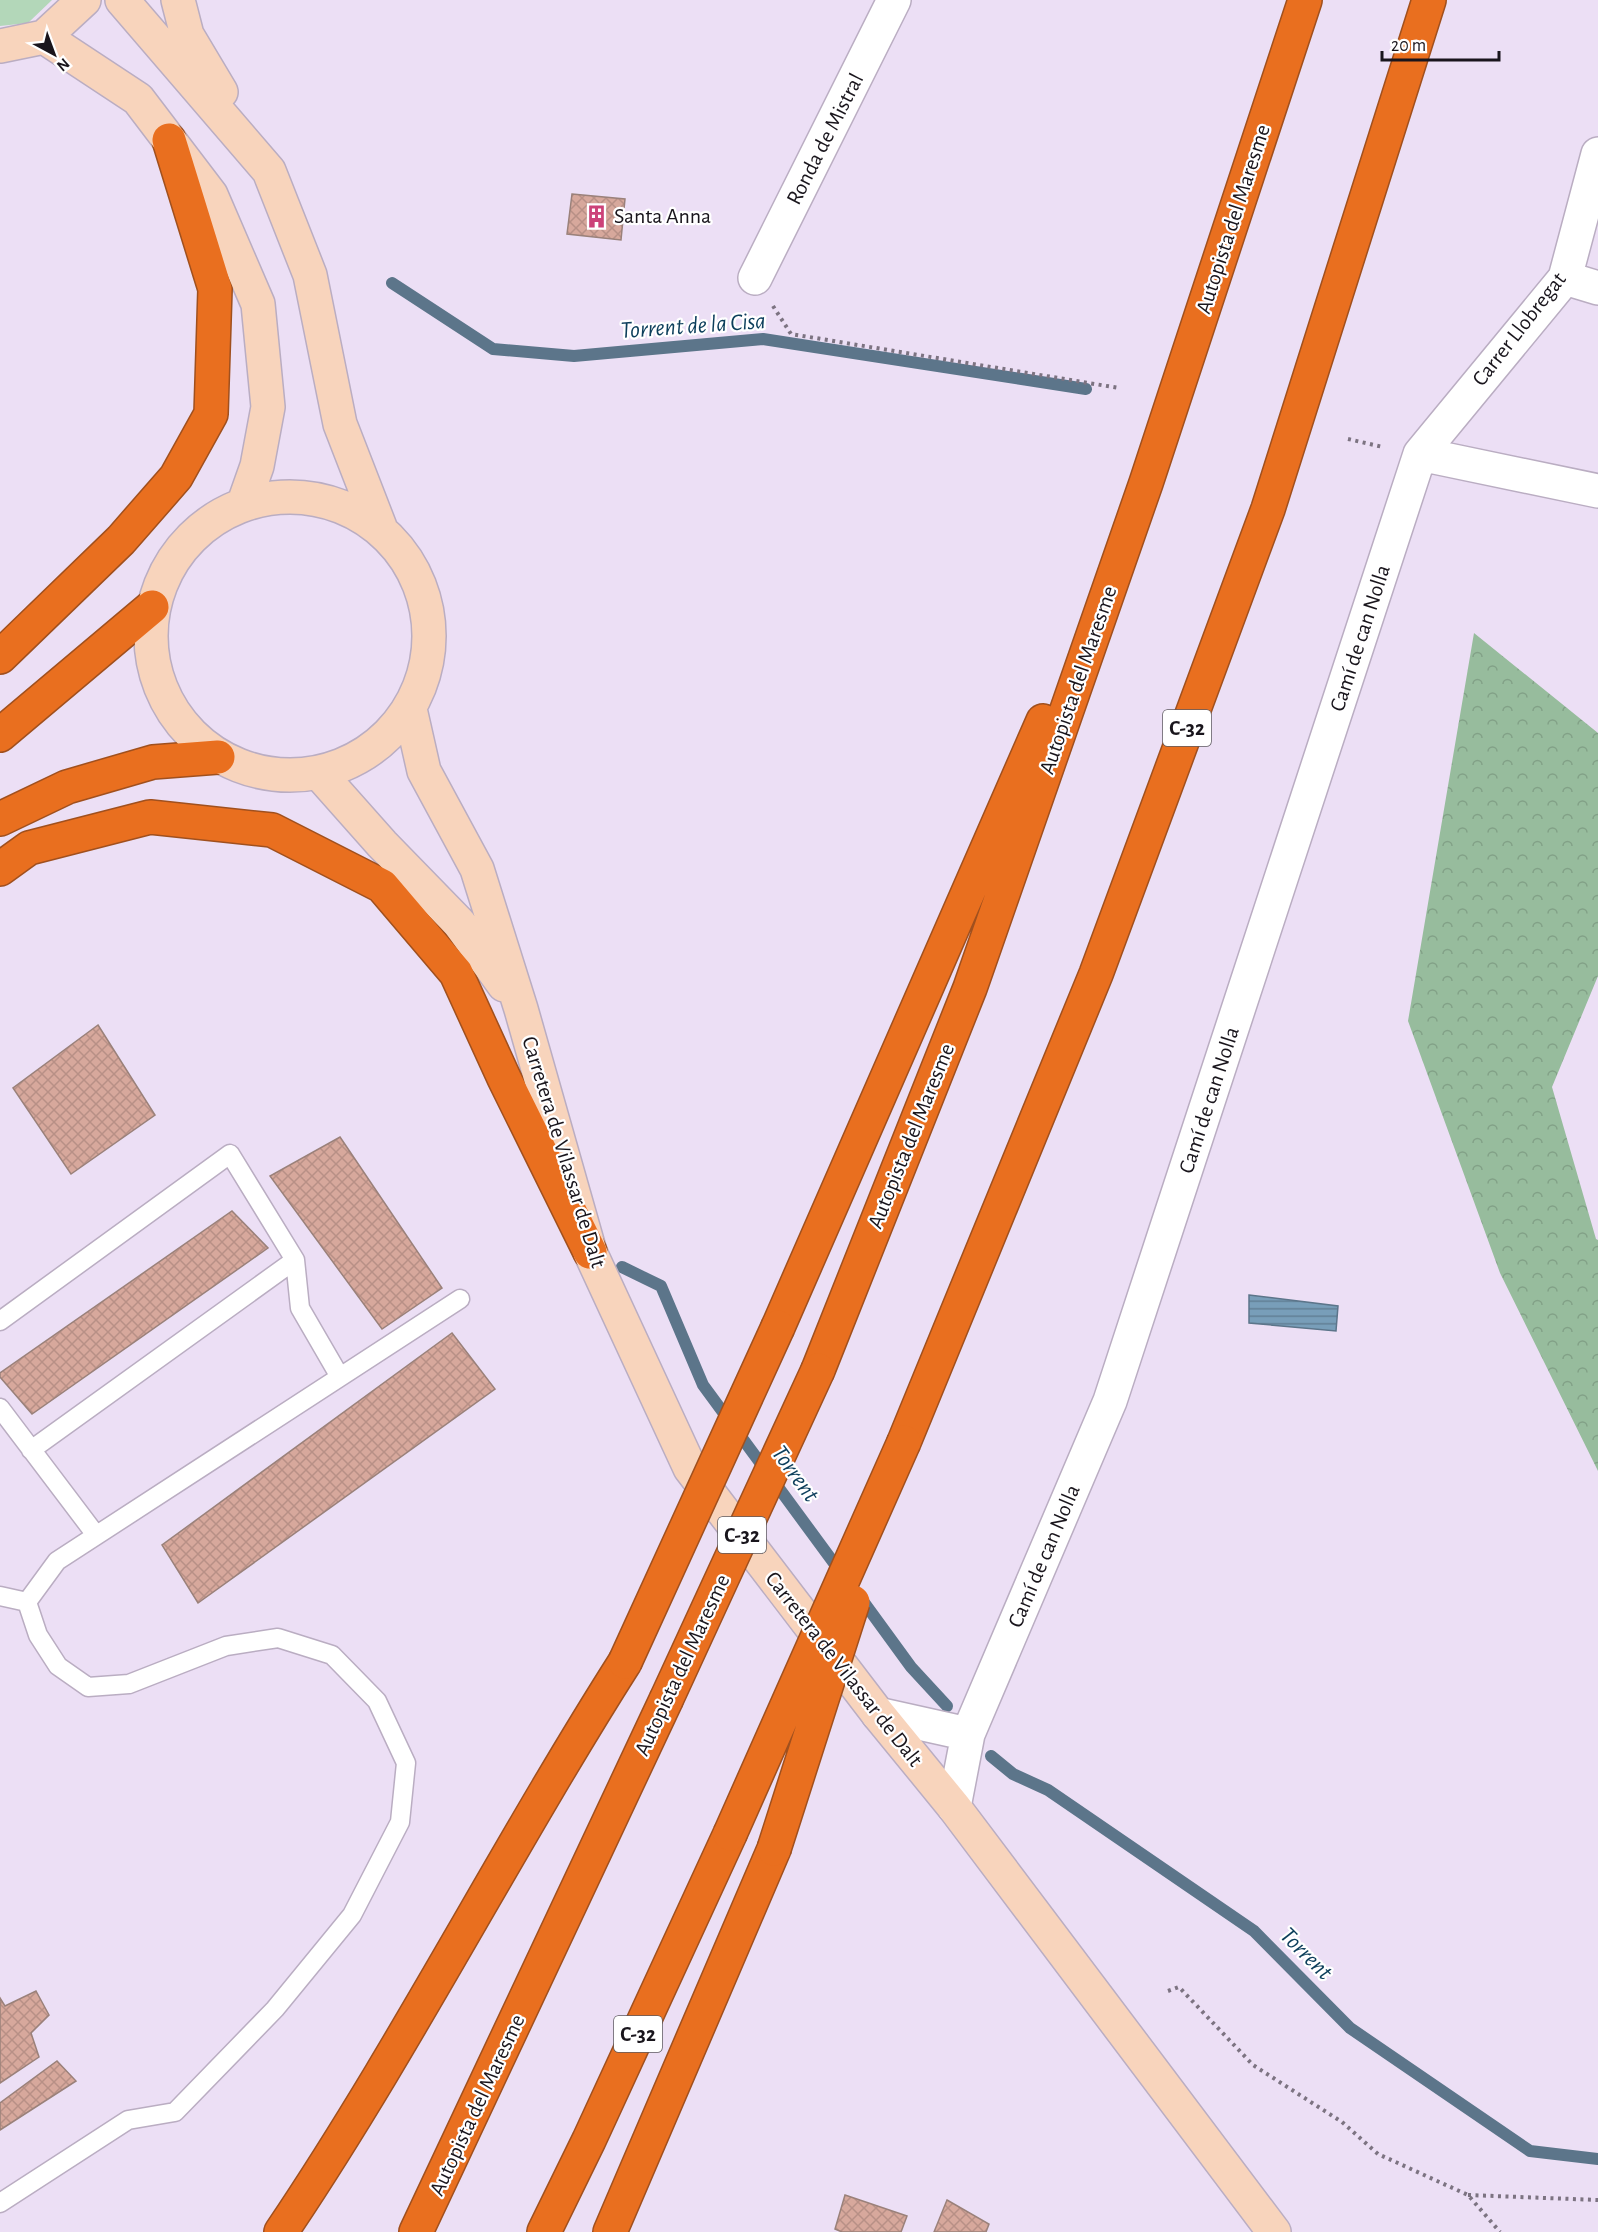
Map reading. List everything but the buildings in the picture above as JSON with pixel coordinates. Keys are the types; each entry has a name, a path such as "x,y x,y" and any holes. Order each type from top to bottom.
{"highway":[{"name":"Autopista del Maresme","path":"416,2232 818,1370 970,988 1146,483 1305,0"},
{"name":"C-32","path":"544,2232 589,2140 730,1834 904,1442 1096,974 1268,509 1429,0"},
{"path":"0,657 121,540 176,477 211,414 215,289 169,140"},
{"path":"281,2232 328,2162 574,1742 625,1662 778,1327 1146,483"},
{"path":"0,735 152,607"},
{"path":"0,819 67,787 153,762 218,757"},
{"path":"0,869 29,848 150,817 272,830 382,886 456,973 504,1078 590,1252"},
{"name":"C-32","path":"610,2232 774,1849 904,1442"}],"street":[{"path":"0,46 44,37 84,0"},
{"path":"122,0 269,171"},
{"path":"178,0 187,35 269,171 310,275 340,424 380,527"},
{"name":"Ronda de Mistral","path":"755,278 894,0"},
{"path":"44,37 138,99 211,195 258,304 268,407 257,466 245,500"},
{"name":"Carrer Llobregat","path":"1419,454 1565,278 1598,154"},
{"path":"1565,278 1598,288"},
{"path":"1419,454 1598,491"},
{"name":"Camí de can Nolla","path":"954,1807 968,1734 1110,1401 1419,454"},
{"path":"245,500 326,500 380,527 400,548 423,591 430,643 410,709 375,747 319,773 267,775 218,757 171,711 153,670 152,607 179,549 223,513 245,500"},
{"name":"Carretera de Vilassar de Dalt","path":"410,709 424,771 477,869 521,1009 590,1252 690,1468 878,1714 954,1807 1274,2232"},
{"name":"Carretera de Vilassar de Dalt","path":"319,773 382,844 459,923 521,1009"},
{"path":"878,1714 968,1734"}],"lane":[{"path":"0,1321 230,1154 295,1260 300,1308 340,1377"},
{"path":"31,1450 295,1260"},
{"path":"27,1602 57,1561 460,1299"},
{"path":"0,1408 96,1535"},
{"path":"0,1596 27,1602"},
{"path":"0,2203 128,2120 175,2112 275,2009 352,1915 400,1822 406,1763 377,1701 332,1655 278,1638 226,1646 129,1684 88,1687 58,1666 38,1635 27,1602"}],"path":[{"path":"791,334 1119,388"},
{"path":"1168,1991 1179,1987 1253,2065 1342,2122 1378,2154 1468,2195 1598,2200"},
{"path":"1468,2195 1500,2232"}],"green space":[{"path":"0,0 52,0 28,23 0,26"},
{"path":"1474,633 1598,733 1598,976 1552,1087 1598,1240 1598,1471 1500,1273 1408,1021"}],"water":[{"path":"1249,1295 1338,1306 1336,1331 1249,1323"}],"waterway":[{"name":"Torrent de la Cisa","path":"392,283 493,349 574,356 763,339 1086,389"},
{"name":"Torrent","path":"622,1267 661,1286 703,1385 842,1574"},
{"name":"Torrent","path":"860,1597 911,1667 947,1706"},
{"name":"Torrent","path":"991,1756 1013,1774 1048,1790 1254,1931 1350,2028 1530,2151 1598,2159"}],"place":[{"name":"Santa Anna","path":"596,216"}]}
